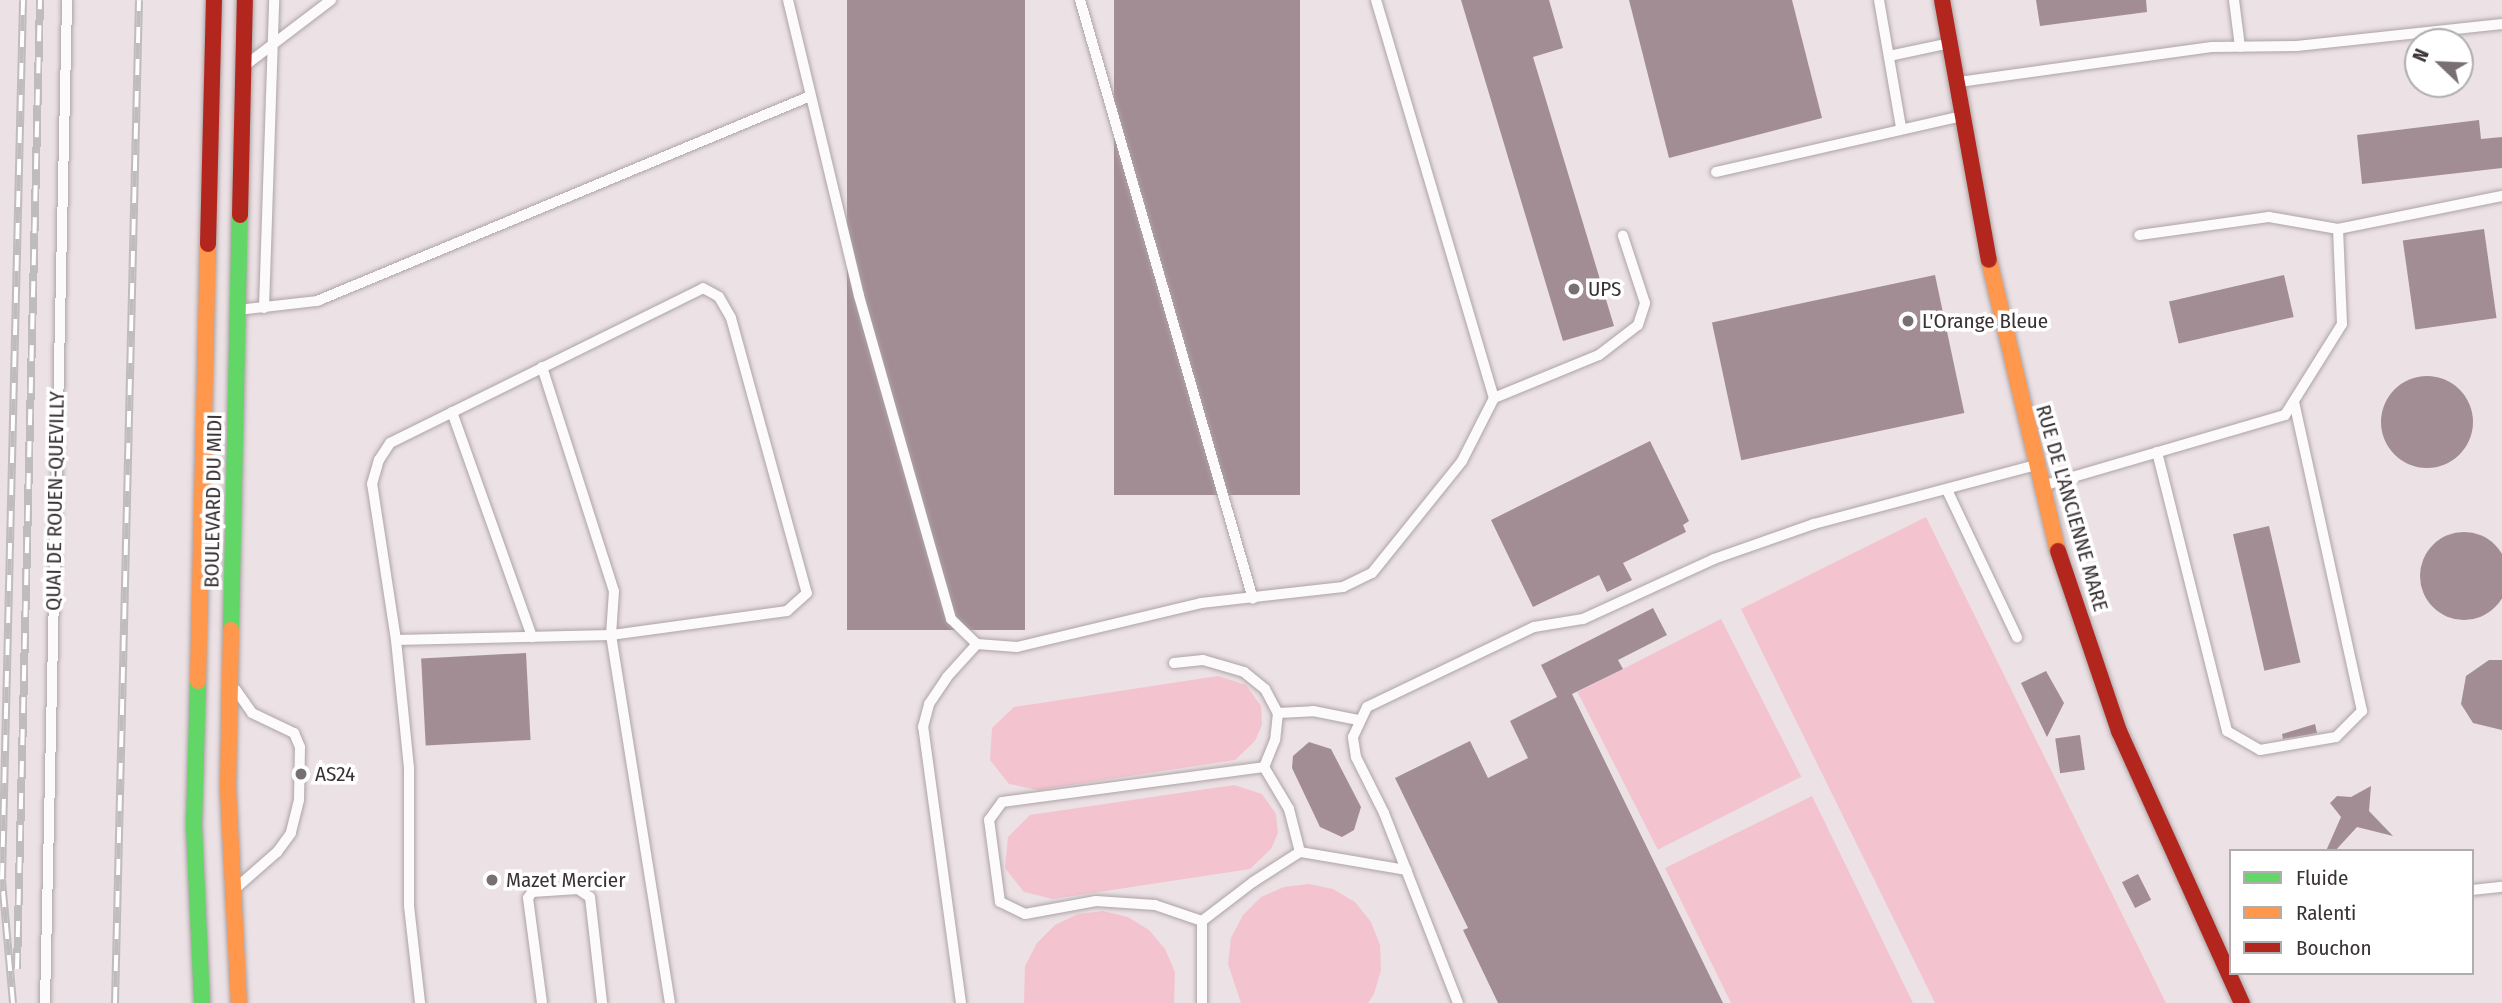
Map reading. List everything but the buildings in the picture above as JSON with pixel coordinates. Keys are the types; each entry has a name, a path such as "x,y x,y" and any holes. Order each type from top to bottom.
{"main road":[{"name":"BOULEVARD DU MIDI","path":"202,1003 194,898 214,0"},
{"name":"BOULEVARD DU MIDI","path":"239,1003 231,891 230,680 245,0"},
{"name":"RUE DE L'ANCIENNE MARE","path":"1942,0 1958,82 1960,117 2005,341 2059,554 2119,731 2229,974"},
{"name":"BOULEVARD DU MIDI","path":"194,898 214,961 219,1003"},
{"name":"RUE DE L'ANCIENNE MARE","path":"2229,975 2242,1003"}],"lane":[{"name":"QUAI DE ROUEN-QUEVILLY","path":"45,1003 67,0"},
{"path":"264,308 274,0"},
{"path":"244,66 331,0"},
{"path":"788,0 808,97 951,619 977,644 1017,647 1201,603 1343,587 1372,573 1462,461 1494,398 1538,377 1598,355 1637,326 1645,303 1623,236"},
{"path":"1080,0 1253,599"},
{"path":"1377,0 1494,398"},
{"path":"1879,0 1901,127"},
{"path":"2234,0 2240,47"},
{"path":"1958,82 2240,47 2297,46 2502,24"},
{"path":"1889,56 1951,43"},
{"path":"238,310 317,301 808,97"},
{"path":"1716,172 1901,127 1960,117"},
{"path":"2139,234 2269,217 2338,229 2502,196"},
{"path":"2042,486 2285,415 2342,324 2338,229"},
{"path":"396,640 611,635 787,611 807,593 731,318 719,297 704,288 390,443 372,484 396,640 410,768 409,906 420,1003"},
{"path":"542,368 614,591 611,635 670,1003"},
{"path":"2157,452 2227,731 2260,750 2336,737 2362,711 2294,402"},
{"path":"452,412 531,637"},
{"path":"1458,1003 1406,870 1356,757 1353,737 1358,720 1381,697 1534,627 1583,619 1714,559 1814,524 1948,492 2036,466"},
{"path":"1948,492 2017,637"},
{"path":"961,1003 923,727 925,714 947,677 977,644"},
{"path":"1174,663 1203,660 1244,672 1265,689 1278,713 1275,740 1264,767"},
{"path":"230,680 252,713 294,733 300,747 299,800 291,833 277,852 231,891"},
{"path":"1278,713 1313,711 1358,720"},
{"path":"1264,767 1289,809 1300,852"},
{"path":"1202,921 1154,905 1096,901 1025,914 1000,902 989,821 1002,802 1264,767"},
{"path":"1202,921 1300,852 1406,870"},
{"path":"2474,890 2502,887"},
{"path":"542,1003 528,898 532,892 578,889 590,897 602,1003"},
{"path":"1202,921 1202,1003"}],"shaded area":[{"path":"1926,517 2166,1003 1935,1003 1741,609"},
{"path":"1721,619 1801,777 1658,850 1578,692"},
{"path":"1218,676 1246,685 1261,706 1262,725 1255,741 1235,760 1038,790 1009,784 990,760 992,728 1014,707"},
{"path":"1234,785 1262,794 1276,814 1278,833 1271,849 1250,869 1053,899 1024,892 1005,868 1008,837 1030,815"},
{"path":"1812,796 1913,1003 1731,1003 1665,868"},
{"path":"1309,884 1333,889 1355,902 1371,922 1380,945 1381,970 1374,994 1368,1003 1241,1003 1228,964 1231,938 1243,915 1261,897 1284,887"},
{"path":"1103,911 1128,917 1149,930 1165,949 1175,972 1174,1003 1024,1003 1025,966 1037,943 1055,925 1078,914"}],"railway":[{"path":"13,1003 2,879 23,0"},
{"path":"17,969 40,0"},
{"path":"115,1003 139,0"}],"traffic: fast":[{"path":"231,630 240,215"},
{"path":"198,681 194,826 202,1003"}],"traffic: slow":[{"path":"198,681 208,244"},
{"path":"1989,260 2058,551"},
{"path":"231,630 228,788 239,1003"}],"traffic: jam":[{"path":"208,244 214,0"},
{"path":"240,215 245,0"},
{"path":"1942,0 1989,260"},
{"path":"2058,551 2119,731 2229,974"},
{"path":"2229,975 2242,1003"}],"place":[{"name":"UPS","path":"1574,289"},
{"name":"L'Orange Bleue","path":"1908,321"},
{"name":"AS24","path":"301,774"},
{"name":"Mazet Mercier","path":"492,880"}]}
